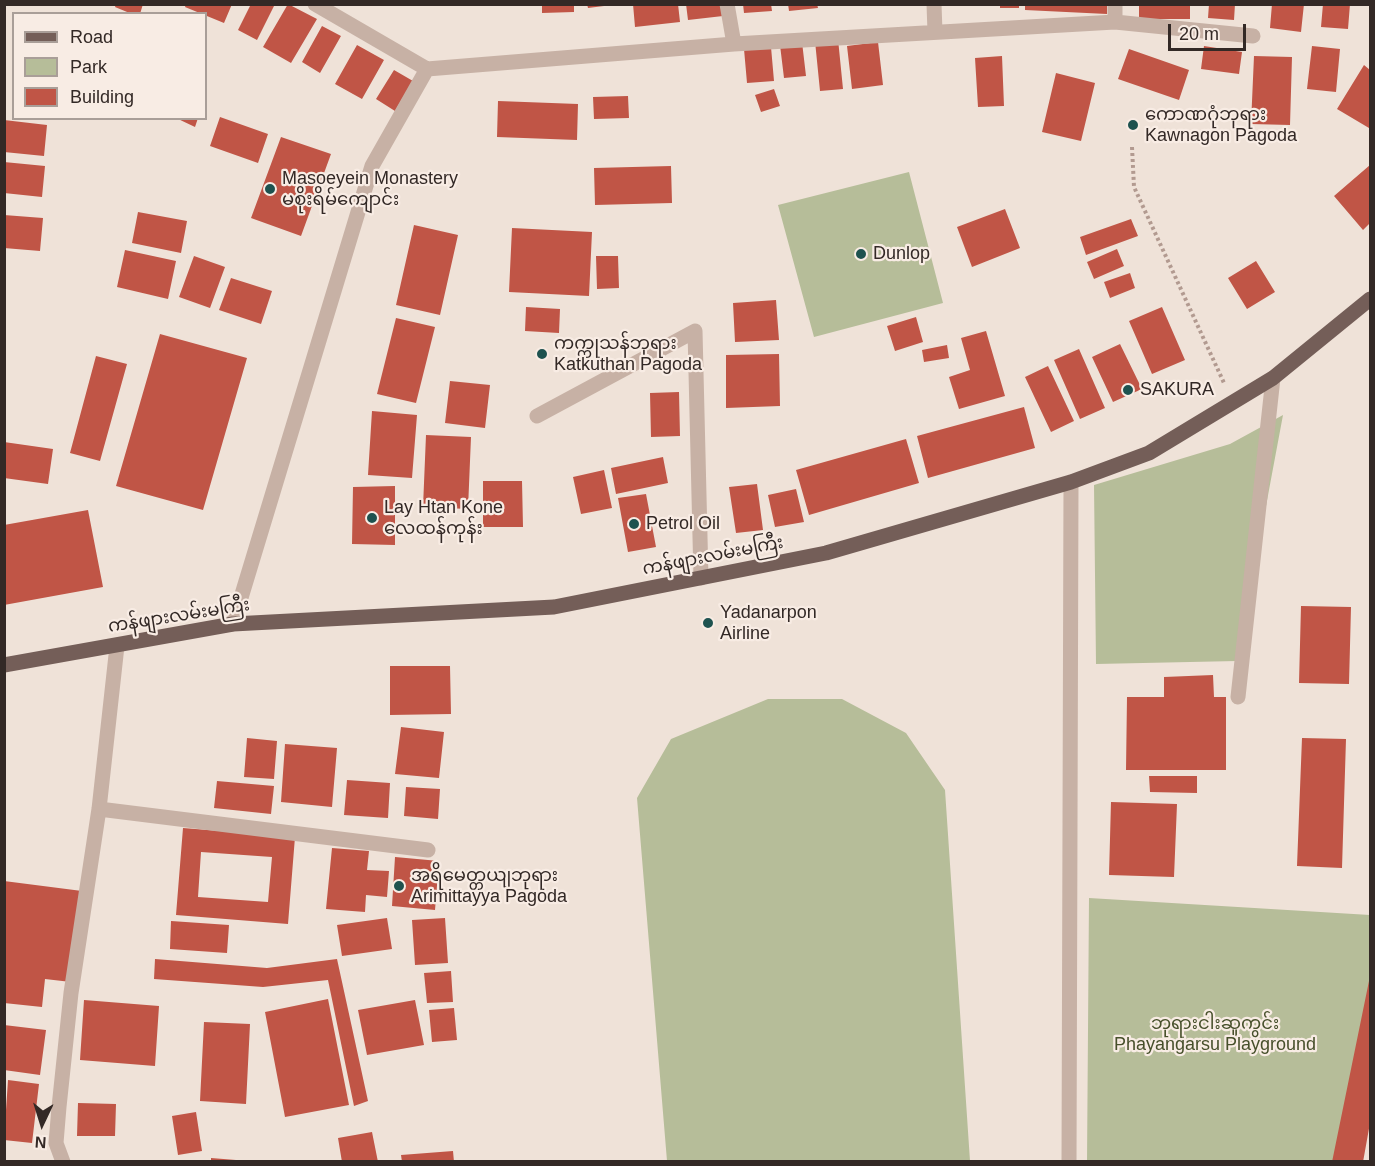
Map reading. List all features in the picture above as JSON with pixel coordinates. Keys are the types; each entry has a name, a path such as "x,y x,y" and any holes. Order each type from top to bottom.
{"main road":[{"name":"ကန်ဖျားလမ်းမကြီး","path":"4,665 233,624 554,607 826,554 1071,482 1149,453 1273,378 1371,298"}],"street":[{"path":"315,4 427,69 734,44 1115,22 1253,36"},
{"path":"727,4 734,44"},
{"path":"934,4 935,32"},
{"path":"1115,4 1115,22"},
{"path":"233,624 372,166 427,69"},
{"path":"537,416 695,332 701,578"},
{"path":"1238,697 1273,378"},
{"path":"1069,1161 1071,482"},
{"path":"63,1161 56,1143 59,1107 71,993 99,809 117,646"},
{"path":"99,809 428,850"}],"path":[{"path":"1132,147 1134,187 1224,383"}],"green space":[{"name":"Dunlop","path":"909,172 943,303 814,337 778,205"},
{"path":"1283,415 1237,661 1096,664 1094,485 1230,444"},
{"path":"768,699 842,699 906,733 945,790 970,1161 667,1161 637,798 671,739"},
{"name":"ဘုရားငါးဆူကွင်း Phayangarsu Playground","path":"1089,898 1370,915 1370,1024 1344,1161 1087,1162"}],"building":[{"path":"116,4 143,4 141,12 127,12 115,7"},
{"path":"186,4 232,4 224,23 207,16 207,12 197,12 185,7"},
{"path":"251,4 275,4 257,40 238,30"},
{"path":"288,4 317,19 291,63 263,47"},
{"path":"542,4 574,4 574,12 542,13"},
{"path":"587,4 604,4 604,6 588,8"},
{"path":"633,4 678,4 680,22 635,27"},
{"path":"686,4 721,4 723,16 688,20"},
{"path":"743,4 771,4 772,11 744,13"},
{"path":"788,4 817,4 818,8 789,11"},
{"path":"1000,4 1019,4 1019,8 1000,8"},
{"path":"1025,4 1107,4 1107,14 1025,10"},
{"path":"1139,4 1190,4 1190,19 1139,19"},
{"path":"1209,4 1235,4 1234,20 1208,18"},
{"path":"1272,4 1304,4 1301,32 1270,28"},
{"path":"1323,4 1350,4 1348,29 1321,27"},
{"path":"322,26 341,36 320,73 302,62"},
{"path":"838,39 843,89 820,91 815,41"},
{"path":"802,42 806,76 784,78 780,45"},
{"path":"878,42 883,85 852,89 847,46"},
{"path":"357,45 384,60 362,99 335,84"},
{"path":"1204,46 1242,52 1239,74 1201,69"},
{"path":"1312,46 1340,49 1336,92 1307,89"},
{"path":"771,47 774,81 747,83 744,49"},
{"path":"1129,49 1189,70 1179,100 1118,79"},
{"path":"1002,56 1004,106 978,107 975,58"},
{"path":"1254,56 1292,57 1290,125 1251,124"},
{"path":"1364,65 1370,70 1369,128 1337,109"},
{"path":"394,70 413,81 395,111 376,99"},
{"path":"1056,73 1095,83 1081,141 1042,132"},
{"path":"774,89 780,106 761,112 755,95"},
{"path":"628,96 629,118 594,119 593,97"},
{"path":"498,101 578,104 577,140 497,137"},
{"path":"220,117 268,134 258,163 210,146"},
{"path":"4,120 47,125 44,156 4,152"},
{"path":"180,120 197,120 195,127"},
{"path":"281,137 331,154 301,236 251,218"},
{"path":"4,162 45,166 42,197 4,193"},
{"path":"1370,165 1370,223 1363,230 1334,196"},
{"path":"671,166 672,203 595,205 594,168"},
{"path":"1005,209 1020,248 972,267 957,227"},
{"path":"138,212 187,221 181,253 132,243"},
{"path":"4,215 43,218 40,251 4,248"},
{"path":"1131,219 1138,236 1086,255 1080,237"},
{"path":"414,225 458,235 440,315 396,305"},
{"path":"512,228 592,232 589,296 509,292"},
{"path":"1117,249 1124,266 1094,279 1087,262"},
{"path":"125,250 176,261 168,299 117,287"},
{"path":"194,256 225,267 210,308 179,297"},
{"path":"596,256 618,256 619,288 597,289"},
{"path":"1256,261 1275,292 1247,309 1228,278"},
{"path":"1130,273 1135,288 1110,298 1104,282"},
{"path":"231,278 272,291 261,324 219,310"},
{"path":"776,300 779,340 735,342 733,303"},
{"path":"526,307 560,309 559,333 525,331"},
{"path":"1162,307 1185,360 1152,374 1129,321"},
{"path":"916,317 923,342 895,351 887,326"},
{"path":"396,318 435,327 416,403 377,394"},
{"path":"986,331 1005,396 959,409 949,377 970,370 961,338"},
{"path":"160,334 247,358 203,510 116,486"},
{"path":"1120,344 1142,389 1113,402 1092,357"},
{"path":"947,345 949,358 924,362 922,350"},
{"path":"1079,349 1105,408 1080,419 1054,360"},
{"path":"779,354 780,406 726,408 726,355"},
{"path":"96,356 127,364 100,461 70,453"},
{"path":"1048,366 1074,421 1051,432 1025,377"},
{"path":"450,381 490,385 485,428 445,423"},
{"path":"679,392 680,436 651,437 650,393"},
{"path":"1024,407 1035,448 928,478 917,436"},
{"path":"372,411 417,415 412,478 368,475"},
{"path":"426,435 471,437 468,509 423,507"},
{"path":"906,439 919,483 809,515 796,470"},
{"path":"4,442 53,449 48,484 4,478"},
{"path":"663,457 668,483 616,494 611,468"},
{"path":"604,470 612,508 581,514 573,477"},
{"path":"483,481 522,481 523,527 483,527"},
{"path":"757,484 763,530 736,533 729,487"},
{"path":"395,486 395,545 352,544 353,487"},
{"path":"796,489 804,522 775,527 768,495"},
{"path":"646,494 656,547 628,552 618,498"},
{"path":"88,510 103,587 4,605 4,525"},
{"path":"1301,606 1351,607 1349,684 1299,683"},
{"path":"390,666 450,666 451,714 390,715"},
{"path":"1213,675 1214,697 1226,697 1226,770 1126,770 1127,697 1164,697 1164,677"},
{"path":"401,727 444,732 439,778 395,774"},
{"path":"247,738 277,741 274,779 244,777"},
{"path":"1302,738 1346,739 1342,868 1297,866"},
{"path":"285,744 337,748 332,807 281,802"},
{"path":"1149,776 1197,776 1197,793 1150,792"},
{"path":"347,780 390,783 388,818 344,815"},
{"path":"217,781 274,786 271,814 214,808"},
{"path":"406,787 440,789 438,819 404,816"},
{"path":"1111,802 1177,804 1174,877 1109,875"},
{"path":"183,828 295,837 288,924 176,915","holes":["201,852 272,857 268,902 198,897"]},
{"path":"332,848 369,851 367,870 389,871 387,897 366,895 365,912 326,909"},
{"path":"395,857 439,861 435,910 392,906"},
{"path":"4,881 82,891 71,982 45,979 42,1007 4,1003"},
{"path":"387,918 392,949 342,956 337,925"},
{"path":"445,918 448,963 415,965 412,920"},
{"path":"171,921 229,925 227,953 170,949"},
{"path":"155,959 267,968 337,959 368,1101 354,1106 328,980 263,987 154,979"},
{"path":"451,971 453,1002 427,1003 424,973"},
{"path":"1369,981 1370,1123 1363,1162 1332,1162"},
{"path":"328,999 349,1105 285,1117 265,1012"},
{"path":"84,1000 159,1006 155,1066 80,1060"},
{"path":"415,1000 424,1045 367,1055 358,1010"},
{"path":"454,1008 457,1040 432,1042 429,1010"},
{"path":"204,1022 250,1024 246,1104 200,1101"},
{"path":"4,1025 46,1030 40,1075 4,1070"},
{"path":"8,1080 39,1084 32,1143 4,1140"},
{"path":"78,1103 116,1104 115,1136 77,1136"},
{"path":"196,1112 202,1151 178,1155 172,1116"},
{"path":"372,1132 378,1162 342,1162 338,1138"},
{"path":"453,1151 454,1162 402,1162 401,1155"},
{"path":"211,1158 236,1160 236,1162 211,1162"}],"place":[{"name":"ကောဏဂုံဘုရား Kawnagon Pagoda","path":"1133,125"},
{"name":"Masoeyein Monastery မစိုးရိမ်ကျောင်း","path":"270,189"},
{"name":"Dunlop","path":"861,254"},
{"name":"ကက္ကုသန်ဘုရား Katkuthan Pagoda","path":"542,354"},
{"name":"SAKURA","path":"1128,390"},
{"name":"Lay Htan Kone လေထန်ကုန်း","path":"372,518"},
{"name":"Petrol Oil","path":"634,524"},
{"name":"Yadanarpon Airline","path":"708,623"},
{"name":"အရိမေတ္တယျဘုရား Arimittayya Pagoda","path":"399,886"}]}
